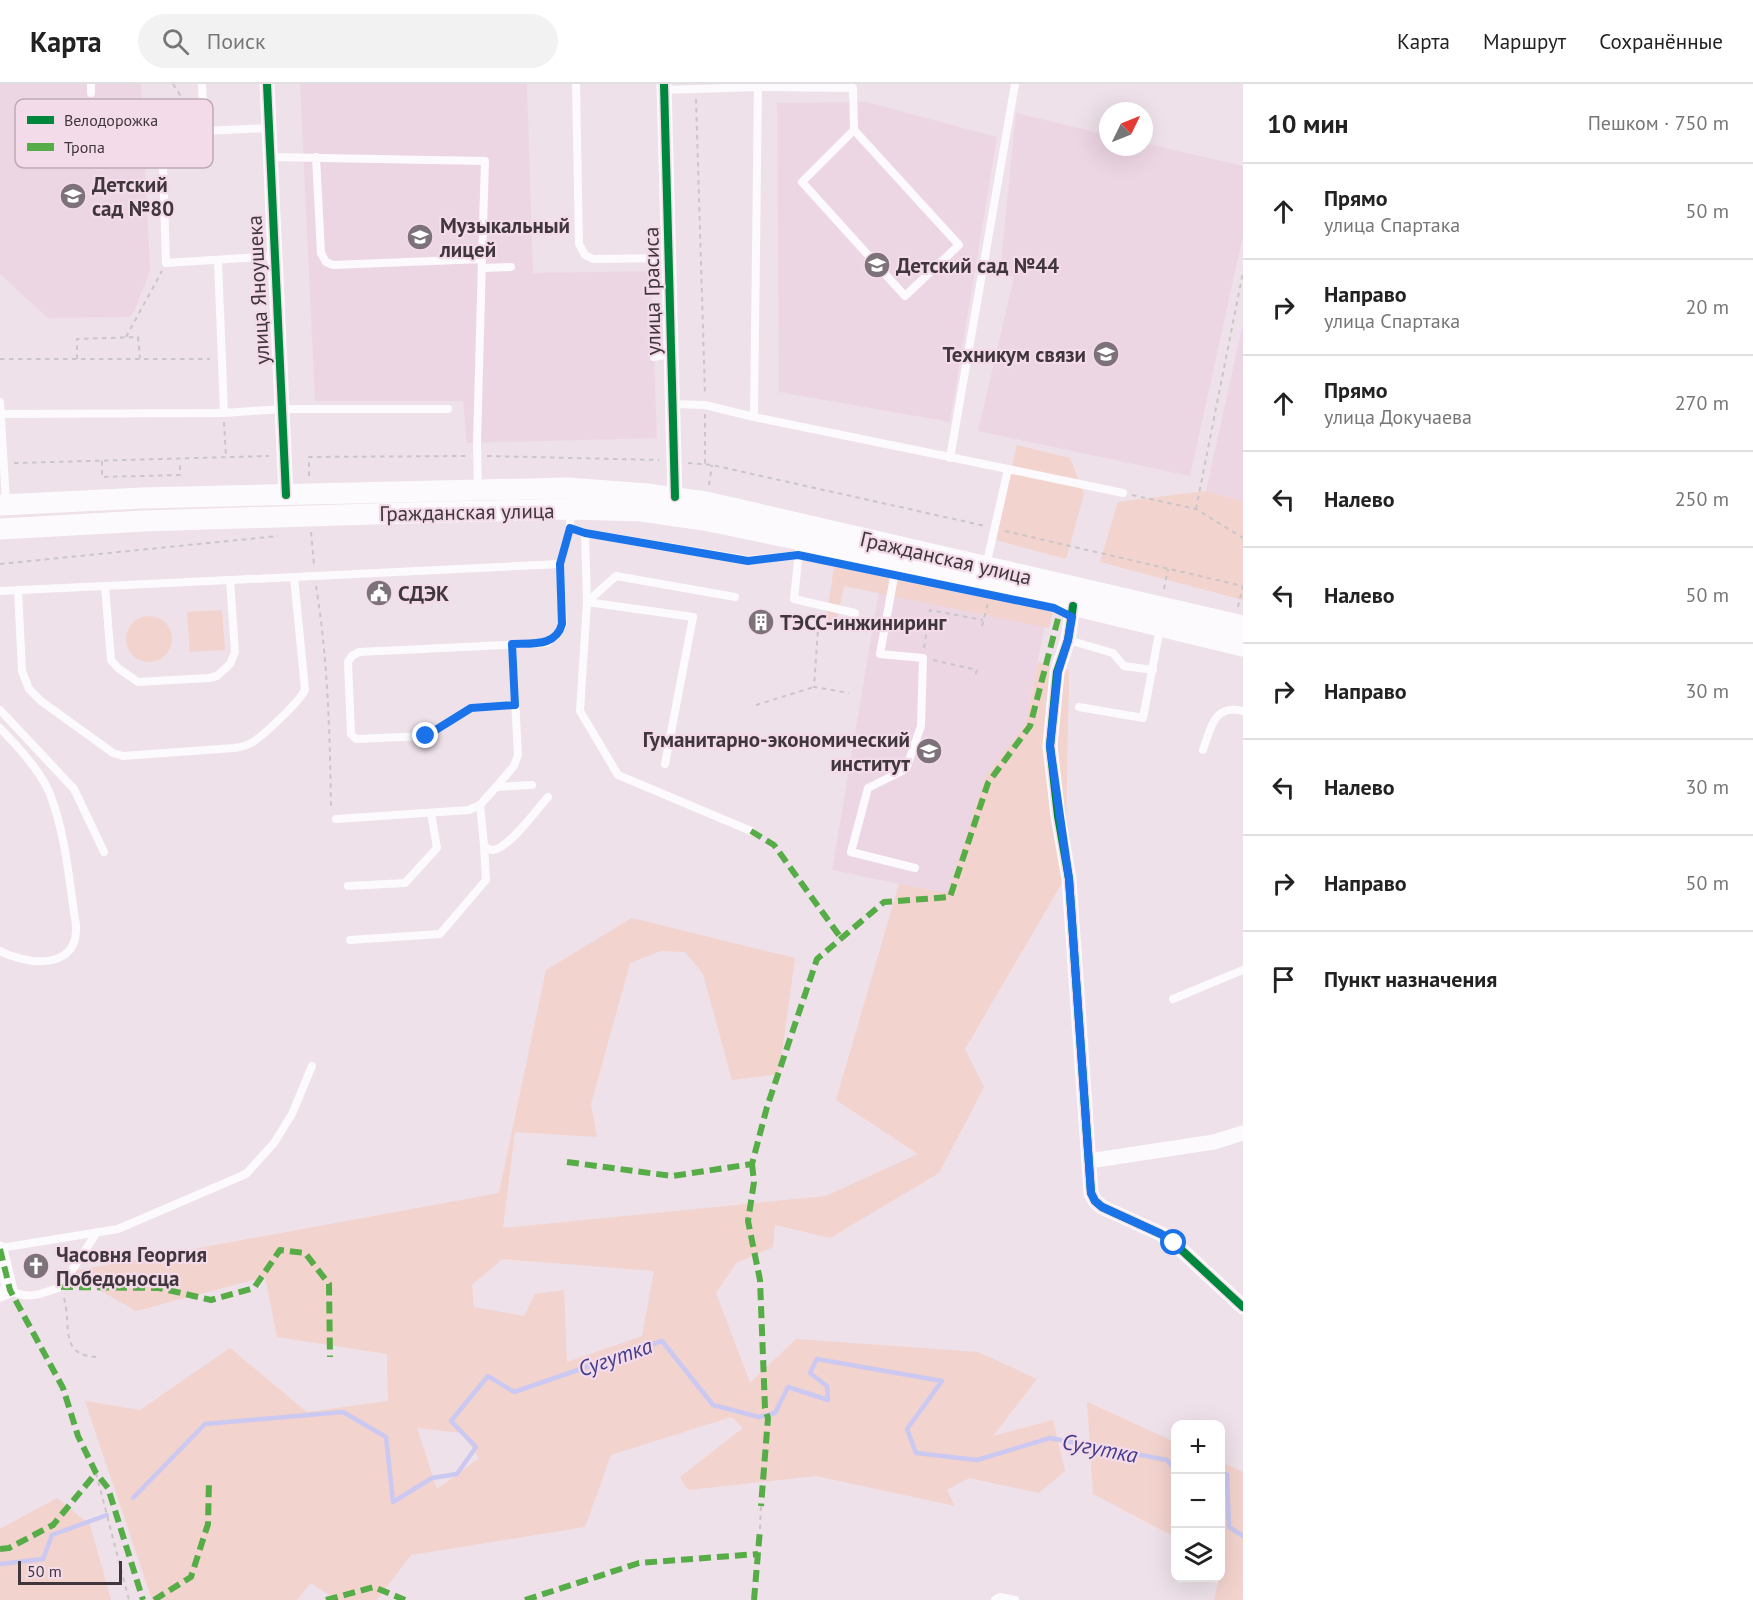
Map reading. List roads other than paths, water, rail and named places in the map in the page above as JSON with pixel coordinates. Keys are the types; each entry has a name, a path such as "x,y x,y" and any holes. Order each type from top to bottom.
{"main road":[{"name":"Гражданская улица","path":"3,505 141,498 568,488 675,506 800,548 897,564 1243,646"},
{"name":"улица Яноушека","path":"285,526 286,495"},
{"name":"Гражданская улица","path":"0,529 285,526 570,519 706,502 986,568 1241,616"}],"street":[{"name":"улица Яноушека","path":"267,84 286,495"},
{"name":"улица Грасиса","path":"664,87 675,506"},
{"path":"1073,606 1068,640 1058,672 1050,746 1069,879 1091,1193 1102,1207 1161,1234 1174,1243 1243,1307"},
{"path":"1089,1161 1214,1142 1243,1133"},
{"path":"0,1248 5,1292"}],"lane":[{"path":"91,84 92,93"},
{"path":"202,84 203,99"},
{"path":"576,84 579,244 582,250 593,259 669,258"},
{"path":"950,458 1015,84"},
{"path":"754,417 758,85"},
{"path":"664,87 696,90 758,85 852,88 854,130 959,245 905,296 802,182 854,130"},
{"path":"213,131 269,128"},
{"path":"270,157 485,161 478,489"},
{"path":"316,157 321,254 326,262 333,265 482,264 511,267"},
{"path":"163,168 166,263 275,256"},
{"path":"218,261 224,413"},
{"path":"654,357 671,354"},
{"path":"0,402 3,505"},
{"path":"673,404 705,405 1123,493"},
{"path":"0,414 224,413 281,409 448,409"},
{"path":"986,568 1008,469"},
{"path":"570,519 585,533 748,561 800,548 794,599 855,613"},
{"path":"515,705 471,708 426,736 358,740 351,734 348,662 356,653 547,642 553,639 561,630 562,624 560,564 570,519"},
{"path":"585,533 587,602 580,711 618,775 751,831"},
{"path":"0,591 560,564"},
{"path":"897,564 880,654 923,658 921,726 906,769 868,788 850,852 915,868"},
{"path":"587,602 616,576 735,597"},
{"path":"18,590 22,671 29,689 104,748 123,756 241,747 256,740 299,699 305,684 294,577"},
{"path":"105,586 111,660 115,666 130,677 144,682 213,677 230,664 235,652 230,580"},
{"path":"587,602 693,617 665,764"},
{"path":"1079,708 1143,718 1160,626"},
{"path":"1068,640 1113,653 1124,666 1153,670"},
{"path":"336,819 471,810 480,805 514,766 517,759 512,644"},
{"path":"0,710 74,789 104,852"},
{"path":"1203,750 1218,714 1227,710 1243,711"},
{"path":"0,728 28,760 49,792 59,823 76,925 75,941 67,952 55,960 37,962 0,951"},
{"path":"496,787 532,785"},
{"path":"484,846 495,850 506,843 548,797"},
{"path":"350,940 440,934 486,880 480,805"},
{"path":"348,886 405,883 437,848 431,813"},
{"path":"1173,999 1243,970"},
{"path":"0,1248 118,1229 246,1174 274,1143 292,1114 312,1066"},
{"path":"5,1292 32,1296 62,1287 97,1232"},
{"path":"995,1600 1000,1597 1015,1600"}],"waterway":[{"name":"Сугутка","path":"133,1498 205,1424 343,1412 386,1437 393,1502 432,1478 457,1474 476,1447 451,1421 488,1376 514,1392 662,1341 713,1405 759,1417 775,1413 788,1387 828,1400 827,1386 810,1373 817,1359 942,1381 907,1429 916,1453 977,1460 1050,1438 1167,1460 1171,1465"},
{"name":"Сугутка","path":"1225,1474 1227,1474 1229,1527 1243,1536"},
{"name":"Сугутка","path":"0,1564 43,1559 52,1535 107,1515"}],"place":[{"name":"Детский сад №80","path":"73,196"},
{"name":"Музыкальный лицей","path":"420,237"},
{"name":"Детский сад №44","path":"877,265"},
{"name":"Техникум связи","path":"1106,354"},
{"name":"СДЭК","path":"379,593"},
{"name":"ТЭСС-инжиниринг","path":"761,622"},
{"name":"Гуманитарно-экономический институт","path":"929,751"},
{"name":"Часовня Георгия Победоносца","path":"36,1266"}]}
